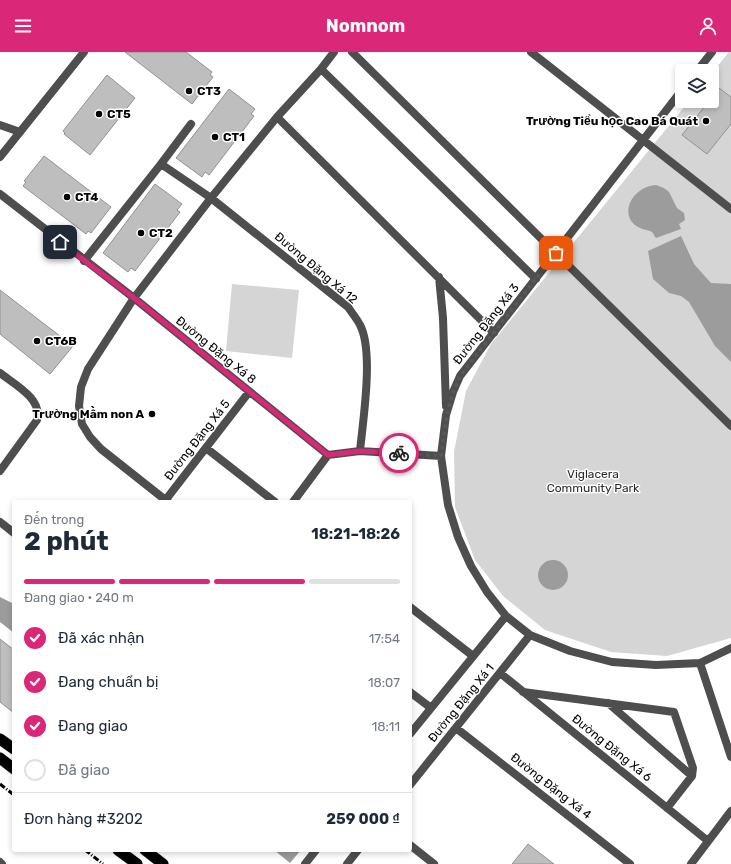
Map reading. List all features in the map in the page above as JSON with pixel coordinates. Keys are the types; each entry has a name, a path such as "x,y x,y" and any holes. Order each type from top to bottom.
{"highway":[{"path":"0,739 12,748"},
{"path":"0,758 12,767"},
{"path":"121,852 136,864"},
{"path":"148,852 163,864"}],"street":[{"path":"0,157 84,52"},
{"path":"165,500 93,441 82,424 79,406 81,387 88,369 134,298 211,198 277,117 321,69 334,52"},
{"path":"352,52 731,426"},
{"path":"531,52 731,209"},
{"path":"703,64 712,52"},
{"path":"321,69 536,279"},
{"name":"Đường Đặng Xá 3","path":"675,99 460,376 452,392 446,415 441,456 448,505 458,537 471,566 506,616 530,635 570,651 612,662 656,665 700,663 731,648"},
{"path":"277,117 494,333"},
{"path":"0,124 20,132"},
{"path":"84,261 191,124"},
{"name":"Đường Đặng Xá 12","path":"161,164 211,198 348,307 361,326 366,348 367,374 360,451"},
{"name":"Đường Đặng Xá 8","path":"0,194 84,261 134,298 328,455"},
{"path":"439,277 443,318 446,415"},
{"path":"0,373 28,395 35,403 38,414 37,420 0,471"},
{"name":"Đường Đặng Xá 5","path":"167,500 249,392"},
{"path":"206,448 272,500"},
{"path":"294,500 328,455 360,451 441,456"},
{"path":"0,522 12,531"},
{"path":"412,609 473,656"},
{"name":"Đường Đặng Xá 1","path":"412,732 506,616"},
{"name":"Đường Đặng Xá 1","path":"412,783 530,635"},
{"path":"700,663 731,757"},
{"name":"Đường Đặng Xá 6","path":"500,673 708,841"},
{"path":"523,692 674,712 693,768 692,776 667,808"},
{"path":"412,694 431,708"},
{"path":"608,703 692,776"},
{"name":"Đường Đặng Xá 4","path":"456,728 630,864"},
{"path":"691,864 731,811"},
{"path":"412,847 434,864"},
{"path":"305,864 314,852"},
{"path":"348,863 356,852"}],"green space":[{"name":"Viglacera Community Park","path":"729,52 731,52 731,638 667,656 611,652 545,630 503,596 475,560 455,507 454,452 466,391 491,344 683,108 719,108 719,64"},
{"path":"232,284 299,290 292,358 226,351"}],"shaded area":[{"path":"656,185 669,192 677,208 684,213 685,220 679,224 681,229 656,238 652,232 636,226 630,220 628,212 630,203 637,193 646,187"},
{"path":"681,236 694,264 711,283 731,284 731,362 715,346 689,302 681,296 669,293 653,279 648,251"},
{"path":"553,560 564,564 568,575 564,586 553,590 542,586 538,575 542,564"},
{"path":"0,597 12,603 12,631 0,622"},
{"path":"276,852 299,852 290,863"}],"building":[{"name":"CT3","path":"125,52 186,52 212,72 210,75 213,77 192,104"},
{"name":"CT5","path":"107,75 135,98 90,155 64,134 65,133 63,131"},
{"path":"719,88 731,97 731,124 707,154 682,135 703,108 719,108"},
{"name":"CT1","path":"229,89 255,109 251,114 254,116 209,175 205,172 202,177 176,158"},
{"name":"CT4","path":"44,156 111,207 91,233 88,231 86,234 23,186 26,182 24,181"},
{"name":"CT2","path":"155,184 182,204 177,210 180,212 135,271 131,268 128,272 103,253"},
{"name":"CT6B","path":"0,290 73,346 50,374 0,334"},
{"path":"0,639 12,648 12,711 0,702"},
{"path":"528,844 554,864 512,864"}],"railway":[{"path":"0,784 12,793"},
{"path":"88,852 103,864"}],"way so far":[{"path":"399,453 441,456 446,415 452,392 460,376 556,253"}],"place":[{"name":"CT3","path":"189,91"},
{"name":"CT5","path":"99,114"},
{"name":"Trường Tiểu học Cao Bá Quát","path":"706,121"},
{"name":"CT1","path":"215,137"},
{"name":"CT4","path":"67,197"},
{"name":"CT2","path":"141,233"},
{"name":"CT6B","path":"37,341"},
{"name":"Trường Mầm non A","path":"152,414"}],"route":[{"path":"60,242 134,298 328,455 360,451 399,453"}]}
